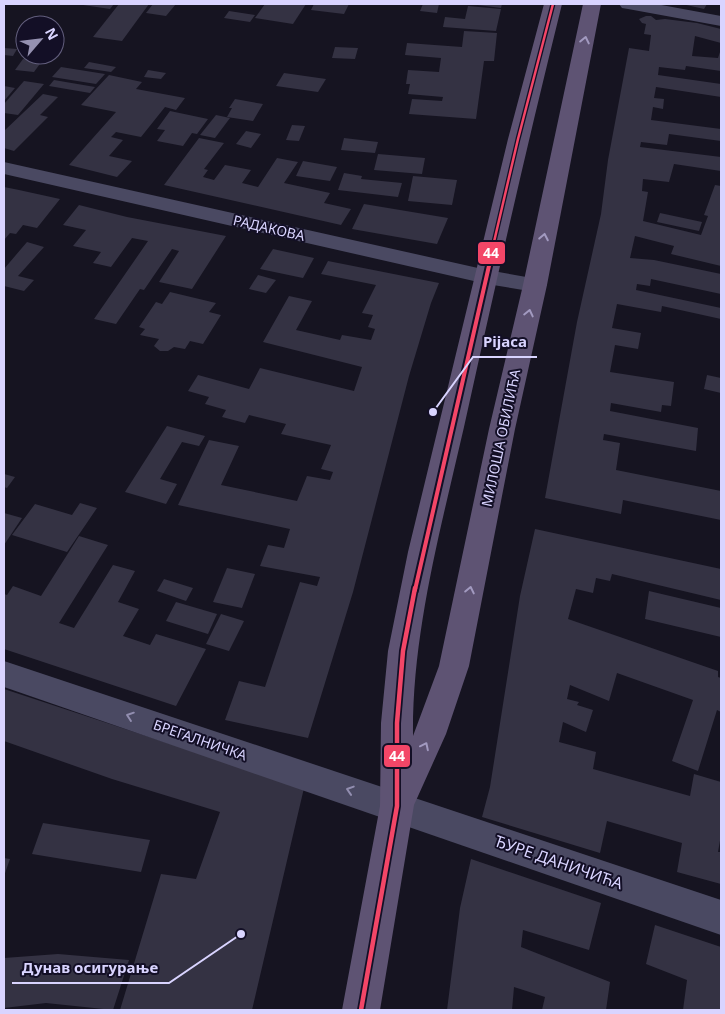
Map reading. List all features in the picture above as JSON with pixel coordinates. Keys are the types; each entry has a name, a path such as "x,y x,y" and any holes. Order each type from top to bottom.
{"main road":[{"name":"МИЛОША ОБИЛИЋА","path":"361,1010 396,806 397,723 403,650 422,552 518,139 553,4"},
{"name":"МИЛОША ОБИЛИЋА","path":"396,806 433,731 454,666 502,429 535,285 592,4"}],"street":[{"path":"628,4 721,21"},
{"name":"РАДАКОВА","path":"4,168 487,277 535,285"},
{"name":"БРЕГАЛНИЧКА","path":"4,674 396,806"},
{"name":"ЂУРЕ ДАНИЧИЋА","path":"396,806 721,918"}],"building":[{"path":"84,4 114,4 110,9"},
{"path":"119,4 149,4 122,41 93,37"},
{"path":"153,4 176,4 166,16 146,13"},
{"path":"265,4 306,4 293,24 255,18"},
{"path":"314,4 349,4 344,14 311,10"},
{"path":"423,4 439,4 437,13 420,11"},
{"path":"470,4 502,4 501,8"},
{"path":"682,4 707,4 704,9"},
{"path":"468,6 501,9 496,31 443,27 445,17 465,19"},
{"path":"229,11 255,15 250,22 224,18"},
{"path":"651,16 656,20 665,19 697,23 721,29 721,43 695,36 692,56 718,58 721,49 721,71 686,66 685,70 659,67 658,75 721,84 721,97 656,87 654,98 664,99 663,109 653,107 651,120 721,129 721,141 669,134 667,145 641,142 640,147 721,157 721,171 674,164 669,182 643,179 642,191 648,192 643,221 701,235 708,216 704,215 715,185 721,186 721,266 671,254 674,246 635,236 630,258 654,260 721,274 721,294 651,279 650,286 637,284 636,290 721,308 721,319 662,306 661,312 617,304 612,328 641,333 638,349 615,345 610,372 674,382 671,406 662,405 661,412 611,403 610,411 698,428 696,451 604,434 603,440 620,443 616,470 721,491 721,520 623,500 621,514 545,498 577,322 601,214 608,160 629,48 649,51 651,35 644,34 646,24 642,23 639,19"},
{"path":"464,31 497,33 494,61 484,61 476,119 409,114 412,99 442,101 443,97 408,94 410,84 406,84 408,70 439,72 441,58 405,55 407,43 462,47"},
{"path":"335,47 358,48 355,59 332,58"},
{"path":"4,48 15,49 13,56 4,55"},
{"path":"89,62 116,67 111,72 84,68"},
{"path":"19,65 39,65 34,72 15,70"},
{"path":"61,67 105,74 96,84 52,77"},
{"path":"148,70 166,73 161,79 144,77"},
{"path":"284,73 326,79 318,92 276,86"},
{"path":"109,75 142,82 136,89 185,98 176,110 165,107 141,137 116,132 111,137 123,140 109,156 132,161 117,177 69,165 116,112 81,105"},
{"path":"54,80 95,87 90,93 49,86"},
{"path":"24,81 44,84 18,115 4,113 4,104"},
{"path":"4,86 15,88 4,101"},
{"path":"43,94 58,97 40,115 48,117 14,151 4,148 4,131"},
{"path":"235,99 263,104 253,121 227,117 232,108 229,108"},
{"path":"170,111 208,119 197,134 192,133 183,146 157,141 165,130 157,129"},
{"path":"216,115 230,118 215,138 200,135"},
{"path":"292,125 305,126 299,141 286,140"},
{"path":"246,131 261,134 251,148 236,144"},
{"path":"199,138 224,143 204,169 208,170 203,177 214,180 225,165 251,170 242,183 258,187 277,158 298,162 284,183 330,193 324,203 351,209 341,225 164,185"},
{"path":"344,138 378,142 375,153 341,150"},
{"path":"378,154 425,158 422,174 374,170"},
{"path":"303,161 337,167 330,181 296,176"},
{"path":"344,173 362,176 361,179 402,183 398,197 338,190"},
{"path":"413,176 457,180 452,205 408,201"},
{"path":"4,187 60,199 37,228 23,225 16,234 10,233 4,240"},
{"path":"364,204 448,218 437,244 352,229"},
{"path":"79,205 127,217 226,236 192,289 159,282 179,251 172,249 144,290 140,289 116,324 94,319 148,241 132,238 111,267 93,263 101,252 73,246 86,230 63,225"},
{"path":"660,213 702,222 699,231 657,222"},
{"path":"27,242 44,247 18,276 34,280 24,291 4,286 4,269"},
{"path":"273,249 314,258 303,278 260,269"},
{"path":"328,261 439,283 409,376 353,592 308,738 225,720 239,681 265,687 300,582 317,586 320,577 260,566 268,545 284,548 290,529 178,505 209,440 239,446 221,485 297,501 307,476 330,480 333,472 321,469 331,445 281,434 286,424 249,415 245,423 222,417 226,410 205,404 209,397 188,391 198,375 249,389 260,368 354,391 362,367 263,342 289,296 312,301 296,330 340,340 342,335 371,340 375,329 368,327 373,315 362,313 376,285 321,274"},
{"path":"258,275 276,280 266,293 249,289"},
{"path":"170,292 216,303 209,312 221,315 203,344 190,341 185,349 174,347 168,351 160,351 154,346 159,339 140,335 145,329 139,327 156,302 162,304"},
{"path":"707,375 721,378 721,393 704,389"},
{"path":"167,426 205,436 199,446 182,442 160,479 177,484 166,504 125,492"},
{"path":"4,474 15,477 7,488 4,487"},
{"path":"80,503 97,508 67,552 12,535 35,504 72,515"},
{"path":"4,513 22,518 4,545"},
{"path":"535,529 721,569 721,600 612,574 610,581 596,578 593,593 576,589 568,619 718,671 718,677 721,678 721,712 717,710 698,771 672,761 693,700 617,673 609,701 570,685 567,699 579,702 577,705 593,710 586,732 563,722 559,742 596,752 593,769 690,796 694,774 721,782 721,835 718,852 721,852 721,884 677,872 682,843 607,821 600,853 482,817 490,787 520,596"},
{"path":"79,536 108,545 59,623 74,628 113,565 135,571 118,602 139,609 123,636 150,645 156,634 206,649 176,706 4,649 4,594 7,595 13,586 41,596"},
{"path":"227,568 255,574 242,608 213,602"},
{"path":"164,579 193,588 186,601 157,591"},
{"path":"649,591 721,608 721,637 645,619"},
{"path":"176,602 217,614 208,634 166,621"},
{"path":"221,614 244,621 229,651 206,644"},
{"path":"4,689 304,788 252,1010 120,1010 161,874 196,879 220,812 112,779 4,741"},
{"path":"43,823 150,840 141,872 32,854"},
{"path":"4,858 10,859 4,876"},
{"path":"471,859 601,903 589,950 523,930 521,947 610,982 606,1010 542,1010 545,997 514,987 512,1010 447,1010 460,908"},
{"path":"655,925 721,947 721,1010 683,1010 687,980 646,964"},
{"path":"58,954 129,960 113,1010 46,1003 4,1008 4,958"}],"transit line":[{"name":"44","path":"361,1010 397,806 397,723 403,651 422,552 518,139 553,4"}],"place":[{"name":"Pijaca","path":"433,412"},
{"name":"Дунав осигурање","path":"241,934"}]}
